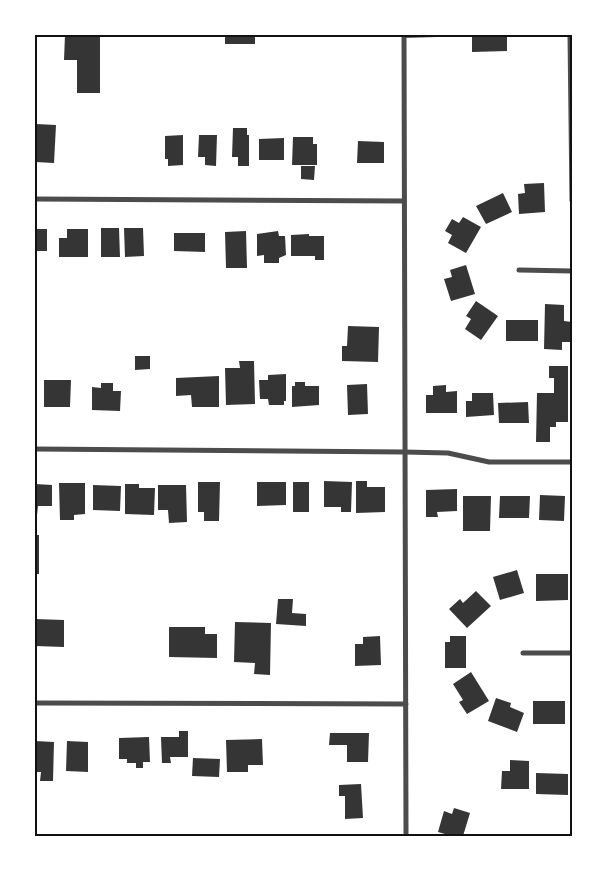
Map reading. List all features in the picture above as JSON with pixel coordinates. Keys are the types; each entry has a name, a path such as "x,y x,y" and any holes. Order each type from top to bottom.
{"street":[{"path":"404,35 406,836"},
{"path":"570,35 572,201"},
{"path":"35,199 404,201"},
{"path":"518,270 572,271"},
{"path":"35,448 404,452 448,454 489,462 572,462"},
{"path":"523,653 572,653"},
{"path":"35,703 406,704"}],"lane":[{"path":"404,35 437,35"}],"building":[{"path":"65,35 100,35 100,93 77,93 77,60 64,60"},
{"path":"225,35 255,35 255,44 225,44"},
{"path":"472,35 507,35 507,51 472,52"},
{"path":"36,124 56,125 54,163 35,162"},
{"path":"233,128 247,128 247,135 249,135 249,166 238,166 238,157 232,157"},
{"path":"183,135 183,165 168,166 168,159 165,159 165,136"},
{"path":"199,135 217,135 216,166 205,165 205,157 198,157"},
{"path":"293,137 313,137 313,144 317,144 317,165 292,165"},
{"path":"284,138 284,160 259,160 259,139"},
{"path":"358,141 384,142 384,163 357,163"},
{"path":"301,166 315,166 314,180 301,179"},
{"path":"544,183 545,212 519,214 518,194 525,193 524,184"},
{"path":"503,193 512,212 486,224 476,206"},
{"path":"463,217 481,227 466,253 448,243 452,235 445,231 452,219 459,223"},
{"path":"101,228 119,228 120,257 101,257"},
{"path":"124,228 143,228 144,256 125,257"},
{"path":"35,229 47,229 47,251 35,251"},
{"path":"67,229 88,229 88,257 59,257 59,238 67,238"},
{"path":"246,231 247,268 226,268 225,232"},
{"path":"278,231 279,236 285,236 286,255 279,258 279,263 264,263 264,255 257,256 257,234"},
{"path":"174,233 205,233 205,252 174,251"},
{"path":"309,234 309,236 324,236 324,260 315,260 315,256 291,256 291,235"},
{"path":"466,265 475,294 451,301 444,279 452,277 450,270"},
{"path":"476,301 498,316 481,340 465,329 471,319 466,316"},
{"path":"545,304 564,305 564,321 572,322 572,342 562,342 562,350 544,349"},
{"path":"506,320 538,320 538,341 506,341"},
{"path":"348,326 379,327 378,362 342,361 342,346 347,346"},
{"path":"135,356 150,356 150,369 135,370"},
{"path":"239,361 254,361 255,404 226,405 225,368 240,368"},
{"path":"549,366 568,366 568,422 556,422 556,427 550,427 550,442 536,442 537,393 554,393 554,378 549,378"},
{"path":"286,374 286,401 284,401 284,405 269,405 268,399 260,399 259,380 268,380 268,375"},
{"path":"219,376 219,407 192,407 191,395 176,396 176,378"},
{"path":"44,380 71,380 70,407 44,407"},
{"path":"295,382 305,382 305,386 319,386 319,405 292,407 292,386 295,386"},
{"path":"101,383 113,383 113,391 121,391 120,411 92,410 92,387 101,388"},
{"path":"367,384 368,414 348,415 347,385"},
{"path":"446,385 446,392 457,391 457,413 426,413 426,395 433,395 433,386"},
{"path":"472,393 493,393 494,415 466,417 466,401 472,401"},
{"path":"528,402 529,423 499,423 498,403"},
{"path":"324,481 352,482 351,512 341,512 341,507 324,507"},
{"path":"356,481 367,481 367,487 385,487 385,512 356,513"},
{"path":"198,482 220,482 219,521 204,521 204,512 198,512"},
{"path":"257,482 286,482 286,505 257,506"},
{"path":"293,482 309,482 309,512 293,512"},
{"path":"59,483 85,483 85,514 74,515 74,520 60,520"},
{"path":"35,484 52,485 52,506 38,506 37,515 35,515"},
{"path":"125,484 139,484 139,488 155,488 154,515 125,514"},
{"path":"93,485 121,486 120,511 93,510"},
{"path":"158,485 186,485 187,522 169,523 168,510 158,510"},
{"path":"457,489 457,511 437,512 438,517 426,517 426,490"},
{"path":"540,495 565,496 564,521 539,520"},
{"path":"463,496 491,496 490,531 463,531"},
{"path":"500,496 530,496 529,518 499,518"},
{"path":"35,535 39,535 39,574 35,574"},
{"path":"517,570 524,593 500,600 493,577"},
{"path":"536,574 568,574 568,600 536,601"},
{"path":"476,591 491,606 467,628 449,609 460,599 463,603"},
{"path":"278,599 293,599 292,613 306,614 306,626 276,624"},
{"path":"35,619 64,620 64,647 35,646"},
{"path":"235,622 271,623 270,675 254,674 255,663 234,662"},
{"path":"169,627 205,627 205,634 217,634 217,658 169,657"},
{"path":"380,636 381,665 355,666 355,644 363,644 363,637"},
{"path":"450,636 466,636 466,668 445,668 445,642 450,642"},
{"path":"471,672 489,701 467,714 459,702 463,700 453,684"},
{"path":"496,698 511,703 510,707 524,713 517,732 488,721"},
{"path":"533,701 565,701 565,724 533,724"},
{"path":"179,731 188,731 188,757 170,757 171,763 162,763 161,737 179,737"},
{"path":"330,733 369,733 368,762 347,762 347,745 329,745"},
{"path":"149,737 150,762 143,762 143,768 136,768 136,763 127,763 127,759 119,759 119,738"},
{"path":"262,739 263,765 248,765 248,772 227,772 226,740"},
{"path":"35,741 54,742 53,781 40,781 41,772 35,772"},
{"path":"67,741 88,742 88,772 66,771"},
{"path":"193,758 220,759 219,777 192,776"},
{"path":"510,760 529,761 529,789 501,789 502,771 510,771"},
{"path":"536,773 568,774 568,795 536,794"},
{"path":"361,784 363,818 345,819 345,796 339,796 339,785"},
{"path":"454,808 470,813 463,836 452,836 438,832 444,811 452,814"}]}
